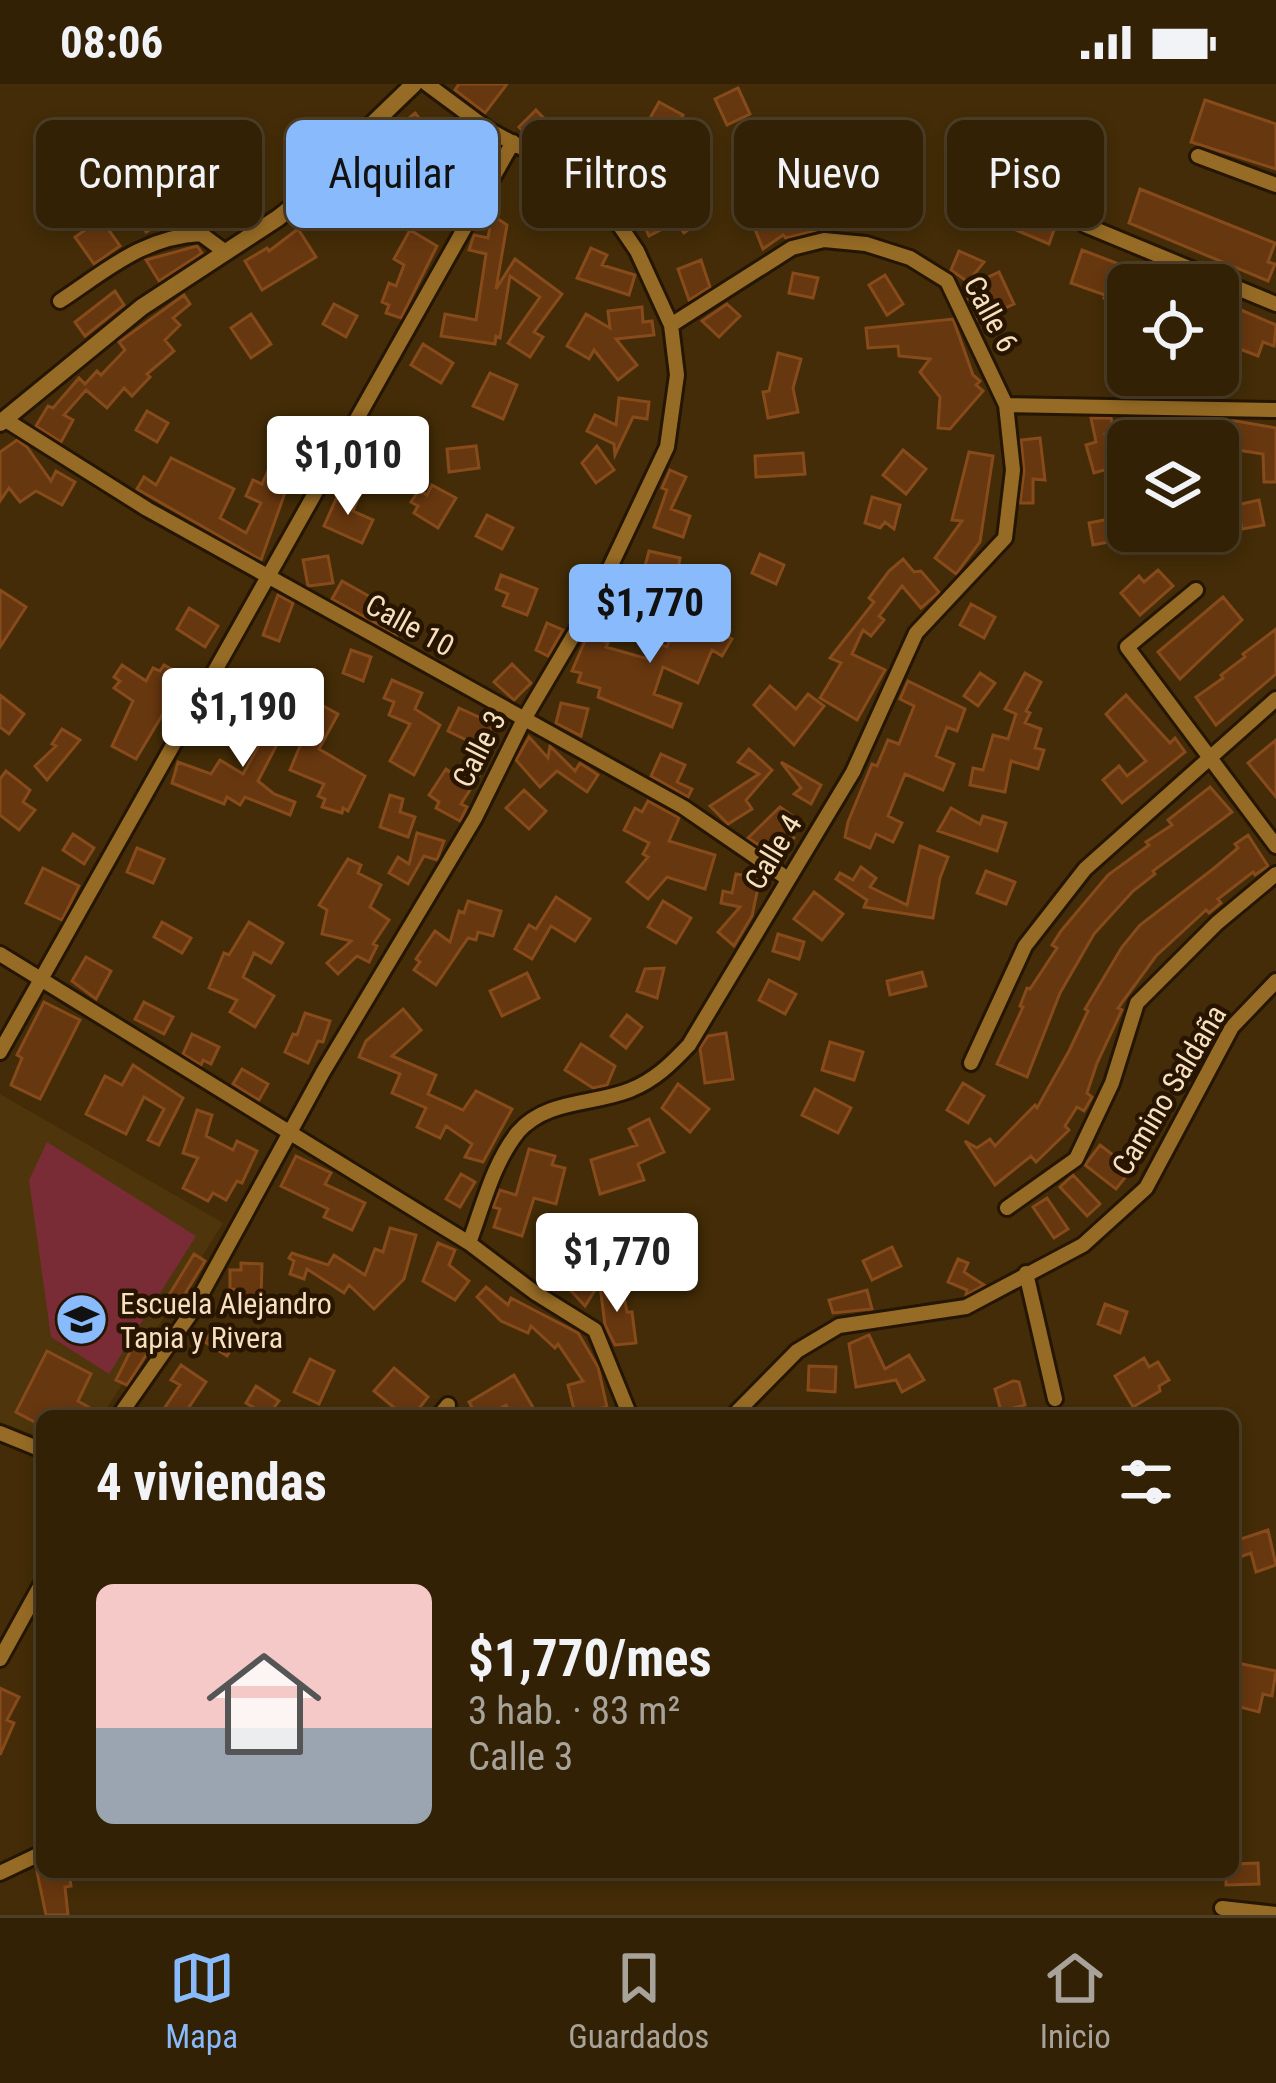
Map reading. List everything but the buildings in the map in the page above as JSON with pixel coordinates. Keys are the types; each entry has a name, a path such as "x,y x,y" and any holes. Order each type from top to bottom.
{"street":[{"name":"Calle 3","path":"123,1410 191,1313 290,1132 475,818 523,721 595,599 667,447 677,375 671,325 637,251 605,203 574,176 415,85"},
{"path":"2,421 86,350 326,180 356,140 415,85"},
{"path":"0,1052 513,142"},
{"path":"1198,156 1276,185"},
{"path":"1091,228 1276,304"},
{"path":"60,302 136,250 168,236 201,234 224,251"},
{"name":"Calle 6","path":"671,325 792,248 824,240 878,245 946,281 1006,404"},
{"path":"1006,404 1276,410"},
{"name":"Calle 4","path":"469,1243 499,1162 521,1129 559,1106 628,1091 662,1074 689,1045 853,772 916,633 1005,538 1013,470 1006,404"},
{"name":"Calle 10","path":"2,421 147,509 683,807 788,879"},
{"path":"1196,590 1127,646 1276,846"},
{"path":"971,1063 1025,946 1085,869 1276,699"},
{"path":"1007,1208 1076,1159 1112,1083 1137,1004 1217,923 1276,874"},
{"path":"0,954 469,1243 534,1292 596,1330 628,1410"},
{"name":"Camino Saldaña","path":"739,1410 797,1351 839,1327 966,1307 1083,1245 1146,1188 1232,1027 1276,981"},
{"path":"1026,1274 1054,1399"},
{"path":"0,1432 36,1447"},
{"path":"0,1659 36,1594"},
{"path":"0,1874 36,1856"},
{"path":"1222,1908 1276,1914"}],"shaded area":[{"name":"Escuela Alejandro Tapia y Rivera","path":"0,1094 223,1223 106,1410 36,1410 36,1436 0,1422"},
{"path":"47,1142 196,1236 109,1374 51,1337 29,1180"}],"place":[{"name":"Escuela Alejandro Tapia y Rivera","path":"81,1320"}]}
